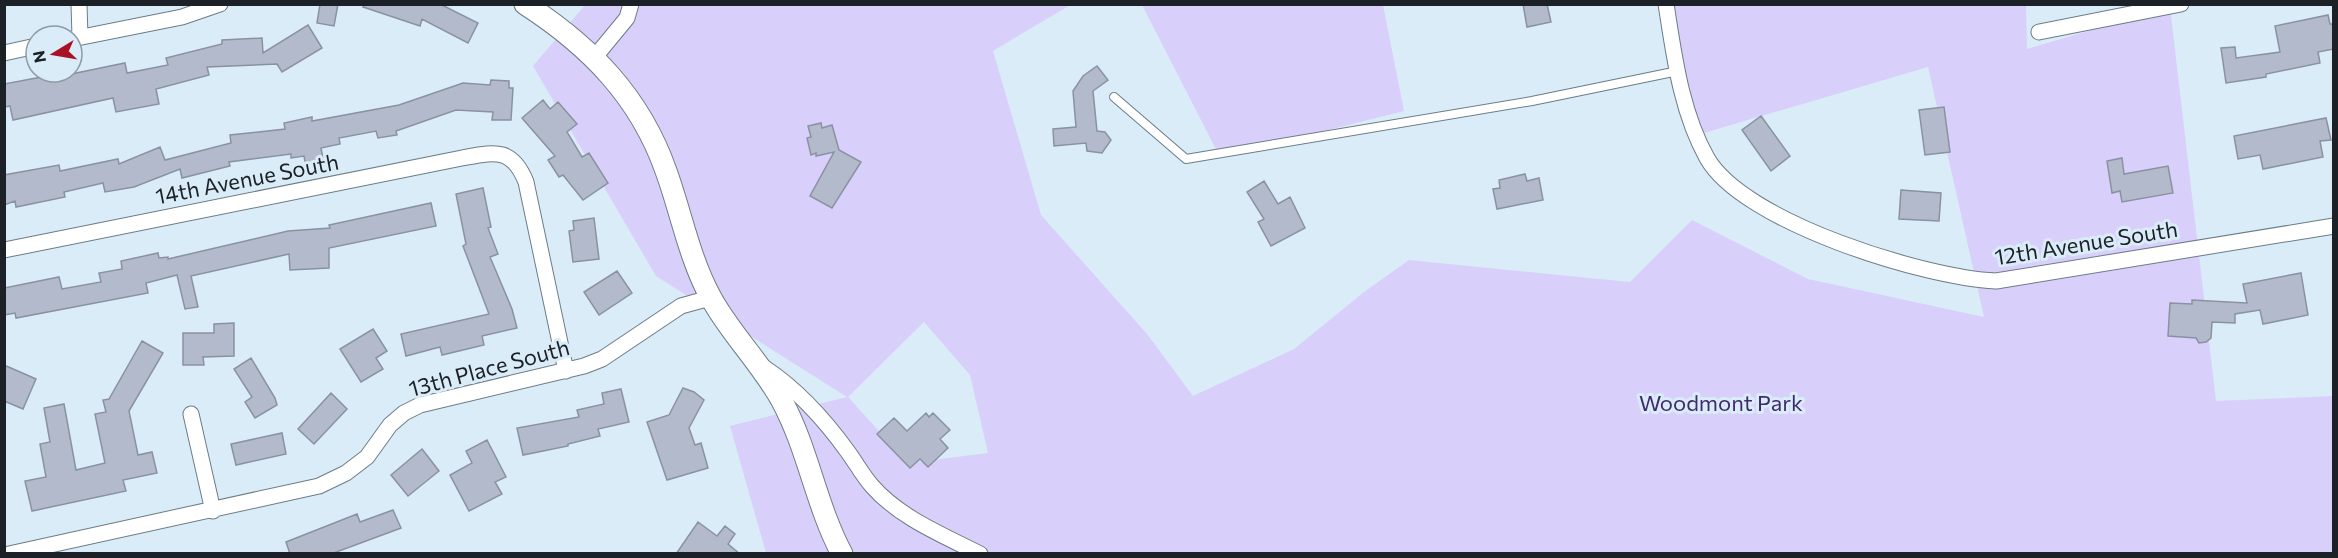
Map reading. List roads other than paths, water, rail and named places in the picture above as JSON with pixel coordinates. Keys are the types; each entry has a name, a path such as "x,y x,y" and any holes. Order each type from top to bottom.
{"main road":[{"path":"525,4 576,40 594,58 627,97 648,131 665,169 699,273 710,298 760,365 782,402 797,436 820,504 842,554"}],"street":[{"path":"77,24 79,4"},
{"path":"84,36 182,17 220,4"},
{"path":"594,58 627,18 631,4"},
{"name":"12th Avenue South","path":"1666,4 1678,71 1697,135 1707,158 1723,179 1741,194 1815,233 1944,276 1996,281 2334,226"},
{"path":"2038,32 2181,4"},
{"path":"4,52 24,48"},
{"name":"14th Avenue South","path":"4,250 462,158 499,153 516,163 526,182 566,371"},
{"name":"13th Place South","path":"8,554 80,547 213,511 305,491 334,480 367,457 390,425 404,413 420,405 566,371 602,360 681,306 710,298"},
{"path":"760,365 790,385 847,451 872,487 912,519 980,554"},
{"path":"191,414 213,511"},
{"path":"4,546 8,554"}],"lane":[{"path":"1114,97 1186,159 1532,101 1678,71"}],"park label":[{"name":"Woodmont Park","path":"1721,403"}]}
